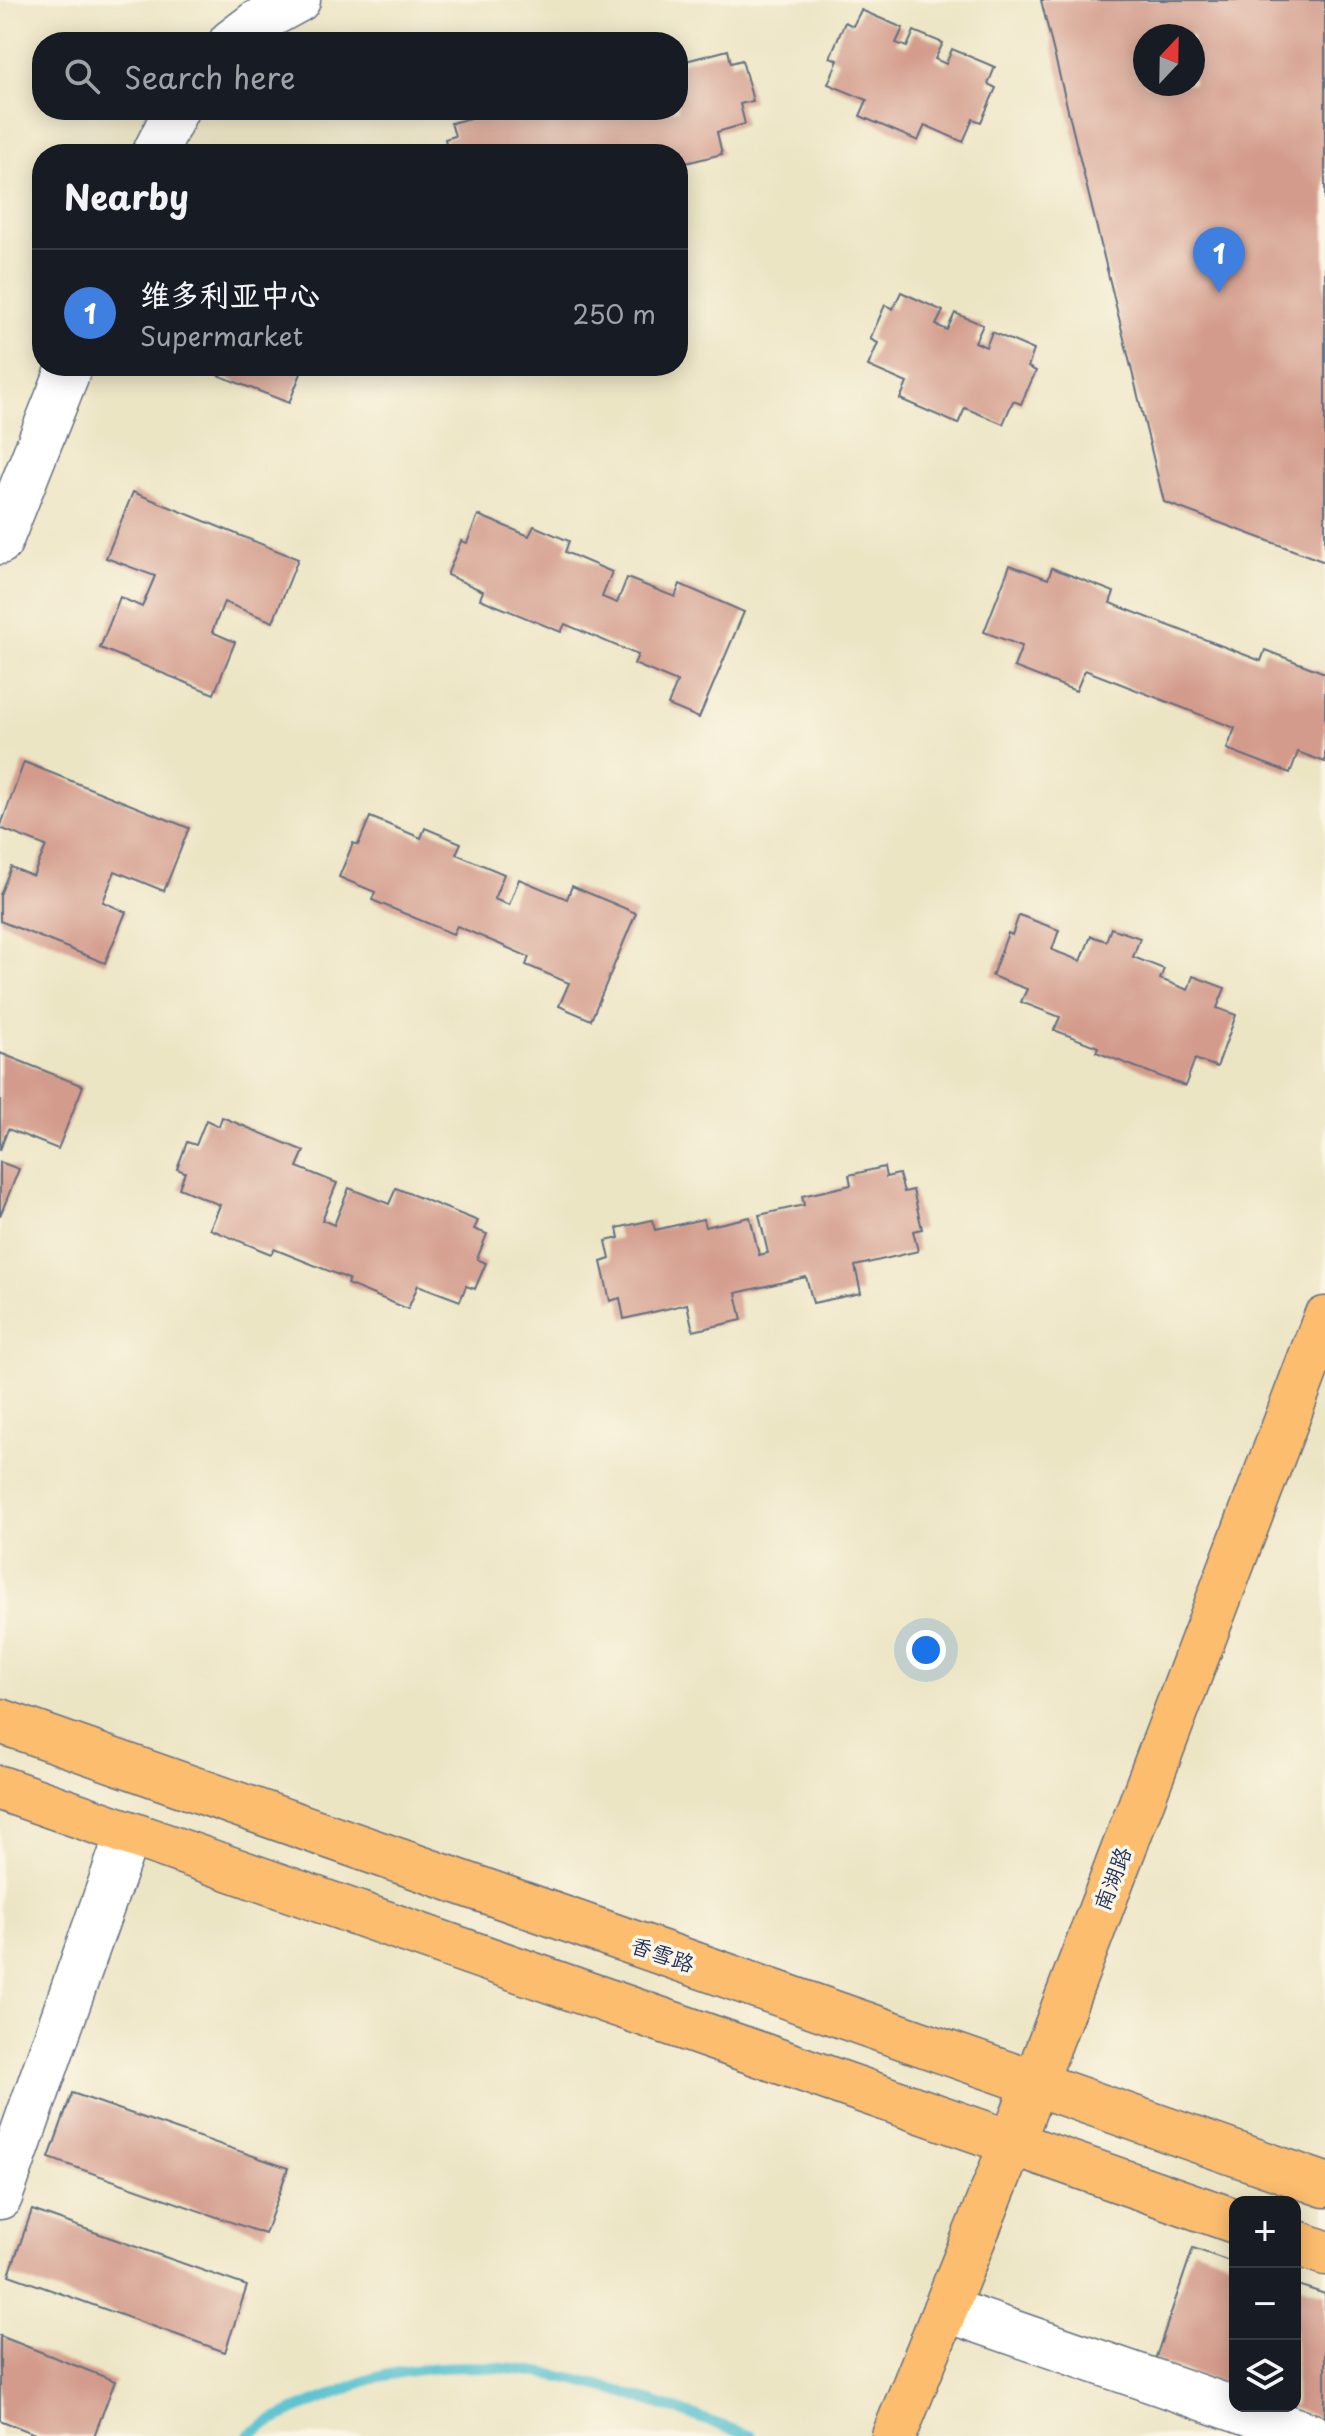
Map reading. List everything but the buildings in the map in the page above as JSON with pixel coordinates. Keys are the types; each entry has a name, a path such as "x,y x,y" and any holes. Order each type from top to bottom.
{"main road":[{"name":"南湖路","path":"894,2435 1012,2143 1324,1322"},
{"name":"香雪路","path":"0,1721 1325,2185"},
{"path":"0,1788 1229,2219"},
{"path":"1301,2244 1325,2253"}],"street":[{"path":"244,32 298,0"},
{"path":"159,144 171,120"},
{"path":"0,542 66,376"},
{"path":"0,2197 128,1833"},
{"path":"945,2309 1312,2436"}],"waterway":[{"path":"248,2436 288,2413 375,2378 431,2368 478,2367 525,2370 615,2390 751,2436"}],"place":[{"name":"维多利亚中心","path":"1219,293"}]}
